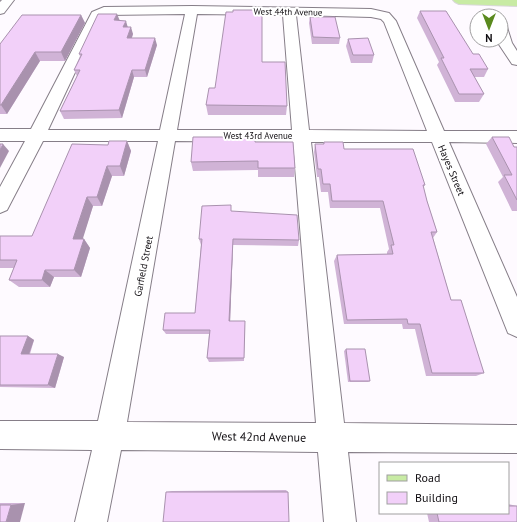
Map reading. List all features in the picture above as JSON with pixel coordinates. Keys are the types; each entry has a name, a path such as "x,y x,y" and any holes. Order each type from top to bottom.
{"main road":[{"path":"459,0 517,2"}],"street":[{"path":"0,10 8,0"},
{"name":"West 44th Avenue","path":"37,135 96,16 104,11 192,10 371,13 385,16"},
{"name":"Garfield Street","path":"91,522 110,435 192,10"},
{"path":"289,12 340,522"},
{"name":"Hayes Street","path":"385,16 390,21 517,325"},
{"path":"508,48 517,61"},
{"name":"West 43rd Avenue","path":"0,135 517,137"},
{"path":"0,205 37,135"},
{"name":"West 42nd Avenue","path":"0,435 517,439"}],"building":[{"path":"233,10 262,10 262,62 285,62 287,106 206,105 209,88 215,88 226,12 233,12"},
{"path":"420,11 446,11 473,54 479,54 488,69 470,69 484,94 459,94 441,58 444,58"},
{"path":"98,14 117,14 114,20 126,21 123,27 131,27 127,38 155,38 145,70 132,70 119,110 60,111 80,70 74,70 82,54 79,54"},
{"path":"22,15 81,15 61,52 35,52 0,105 0,44"},
{"path":"310,17 335,17 340,38 313,37"},
{"path":"368,38 374,55 353,55 348,39"},
{"path":"193,137 255,137 255,142 293,142 295,168 258,168 258,161 191,162"},
{"path":"492,137 509,137 514,147 517,147 517,200 504,175 512,175"},
{"path":"109,141 127,141 120,166 107,166 97,197 87,197 73,239 84,239 74,270 45,270 42,280 9,280 17,260 0,260 0,236 32,236 72,144 108,145"},
{"path":"324,142 343,142 344,149 413,149 425,185 423,185 427,201 437,232 431,232 451,300 461,300 484,373 432,373 420,324 408,324 407,319 347,320 337,255 393,254 391,245 394,245 383,201 332,201 330,184 323,184 321,169 318,169 315,144 324,144"},
{"path":"231,205 231,211 297,215 299,240 233,239 229,321 245,321 244,358 207,358 210,330 163,330 165,313 195,313 202,239 199,239 202,206"},
{"path":"0,336 28,336 21,354 58,354 48,385 0,385"},
{"path":"346,349 365,349 370,381 350,381"},
{"path":"166,492 288,492 289,522 163,522"},
{"path":"0,505 11,505 6,522 0,522"},
{"path":"509,506 517,506 517,522 439,522 437,514 509,514"}]}
